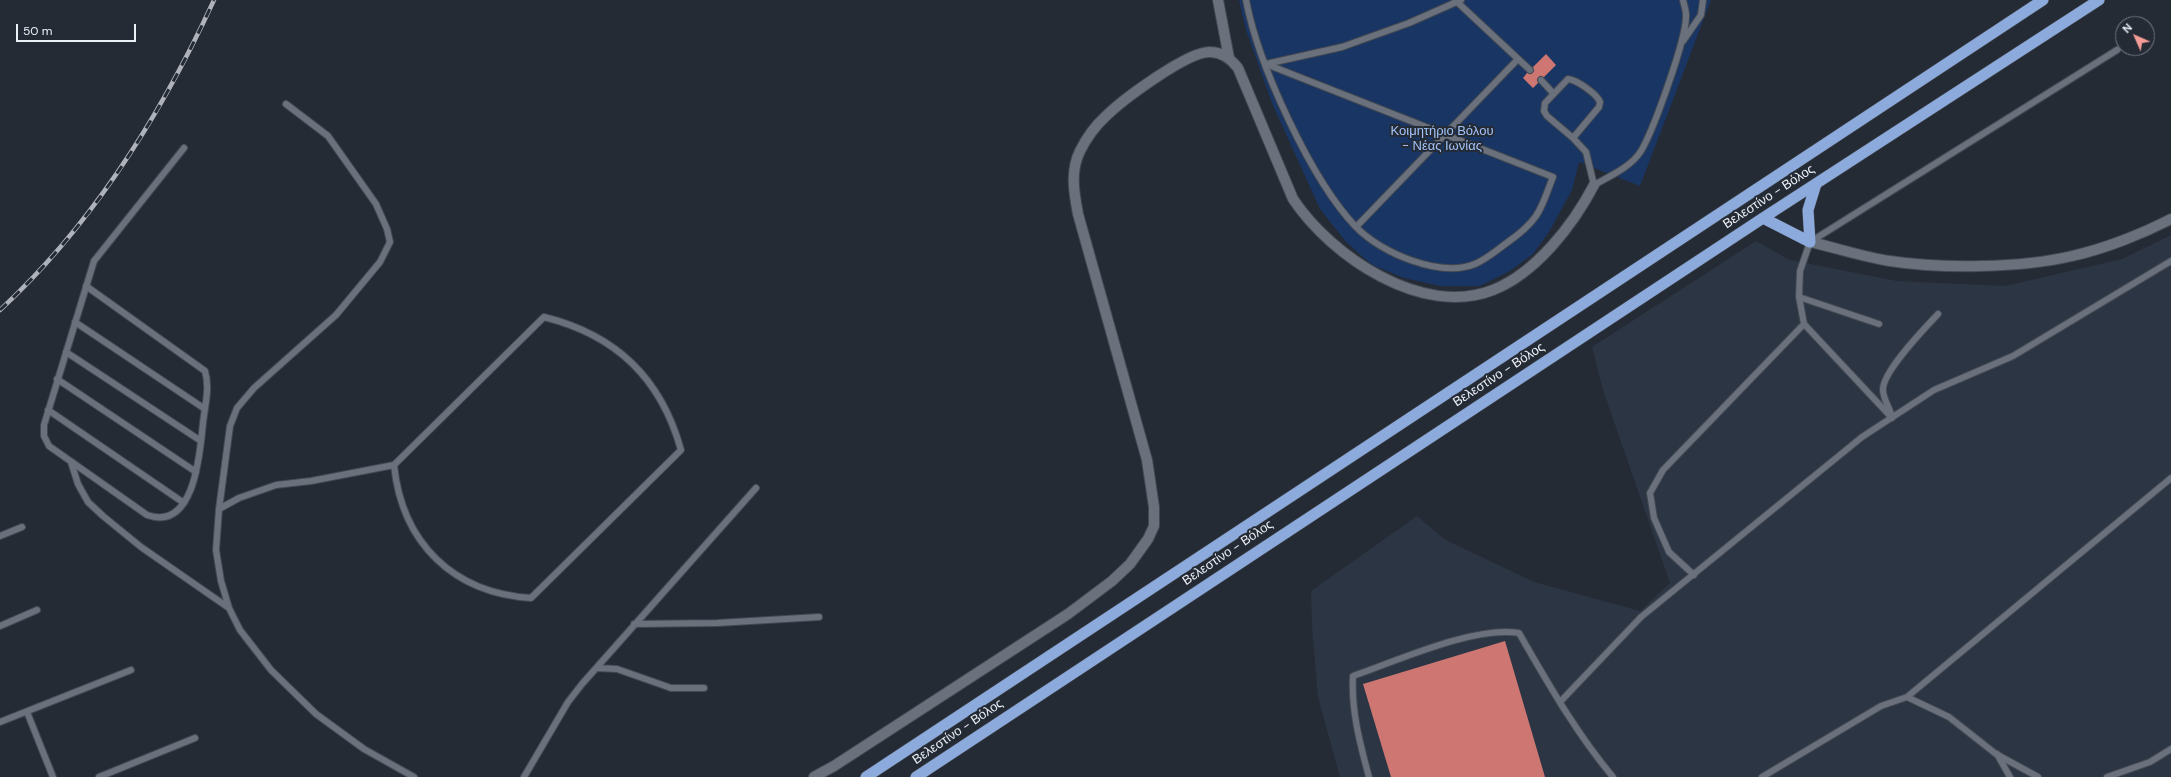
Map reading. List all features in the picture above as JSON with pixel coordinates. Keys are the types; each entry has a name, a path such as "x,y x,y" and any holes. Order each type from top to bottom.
{"highway":[{"name":"Βελεστίνο - Βόλος","path":"866,777 2043,0"},
{"name":"Βελεστίνο - Βόλος","path":"916,777 1763,218 2099,0"},
{"path":"1810,242 1808,210 1816,184"},
{"path":"1763,218 1810,242"}],"street":[{"path":"1218,0 1229,58 1241,75 1290,193 1303,215 1341,251 1379,276 1419,291 1448,296 1483,293 1506,283 1531,265 1566,231 1584,206 1594,185"},
{"path":"814,777 834,766 1068,614 1112,581 1130,564 1148,539 1154,526 1152,486 1121,363 1078,214 1073,189 1074,169 1080,152 1095,128 1128,96 1197,54 1210,52 1218,53 1229,58"},
{"path":"1810,242 1890,261 1932,265 2020,264 2072,256 2122,240 2171,219"}],"lane":[{"path":"1246,0 1256,42 1305,151 1340,207 1356,227 1372,241 1396,256 1429,265 1456,267 1474,264 1492,254 1522,231 1536,216 1553,177 1266,64"},
{"path":"1573,138 1599,107 1600,100 1570,79 1564,81 1553,93 1545,103 1544,111 1547,116 1573,138 1586,152 1594,185 1626,167 1640,152 1650,131 1682,44 1686,15 1683,0"},
{"path":"1682,44 1701,15 1703,0"},
{"path":"1266,64 1342,47 1409,23 1457,1 1530,70"},
{"path":"1892,418 1804,324 1799,297 1800,271 1810,242 2115,51"},
{"path":"1356,227 1518,59"},
{"path":"1541,80 1553,93"},
{"path":"286,104 328,136 376,204 387,229 390,242 380,262 336,315 254,388 237,408 230,426 219,509 216,550 221,581 229,608 240,630 271,670 316,714 364,749 414,777"},
{"path":"86,286 205,371 208,384 196,472 188,496 184,503 167,517 156,518 147,515 49,446 44,436 44,425 57,379 66,352 86,286 94,261 184,148"},
{"path":"1560,702 1641,617 1862,437 1934,390 2013,356 2171,261"},
{"path":"1799,297 1879,324"},
{"path":"1892,418 1883,390 1888,377 1900,357 1938,314"},
{"path":"219,509 239,498 276,485 311,481 394,465 544,316 564,322 602,339 634,364 658,395 675,431 681,450 531,598 514,597 480,588 450,571 436,560 424,547 406,517 400,500 394,465"},
{"path":"75,322 205,409"},
{"path":"1694,575 1669,552 1654,518 1650,493 1663,470 1804,324"},
{"path":"66,352 201,441"},
{"path":"57,379 196,472"},
{"path":"48,410 184,503"},
{"path":"71,462 78,484 88,502 103,516 141,546 229,608"},
{"path":"1762,777 1881,706 1907,697 2171,478"},
{"path":"524,777 568,702 634,624 756,488"},
{"path":"0,536 22,526"},
{"path":"0,626 37,610"},
{"path":"634,624 717,623 819,616"},
{"path":"1369,777 1361,749 1352,696 1353,676 1447,642 1504,631 1519,634 1560,702 1598,759 1613,777"},
{"path":"597,668 617,669 671,688 704,688"},
{"path":"0,722 131,670"},
{"path":"1907,697 1949,717 1996,754 2038,777"},
{"path":"27,712 53,777"},
{"path":"99,777 195,738"},
{"path":"2107,777 2150,762 2171,749"},
{"path":"1996,754 2008,776"}],"shaded area":[{"path":"2171,235 2171,777 1340,777 1318,697 1312,627 1311,591 1417,516 1444,539 1534,582 1640,611 1670,583 1603,390 1592,347 1756,241 1790,260 1897,281 2005,286 2122,259"}],"green space":[{"name":"Κοιμητήριο Βόλου - Νέας Ιωνίας","path":"1239,0 1711,0 1640,186 1579,162 1572,190 1549,232 1533,254 1510,271 1480,286 1440,286 1404,278 1372,265 1347,243 1320,209 1272,103 1246,30"}],"building":[{"path":"1546,54 1556,65 1544,77 1538,77 1538,83 1533,88 1523,78 1527,73 1533,73 1533,67"},
{"path":"1505,641 1545,777 1391,777 1363,684"}],"railway":[{"path":"0,310 34,277 65,241 95,204 122,166 148,126 171,85 214,0"}]}
